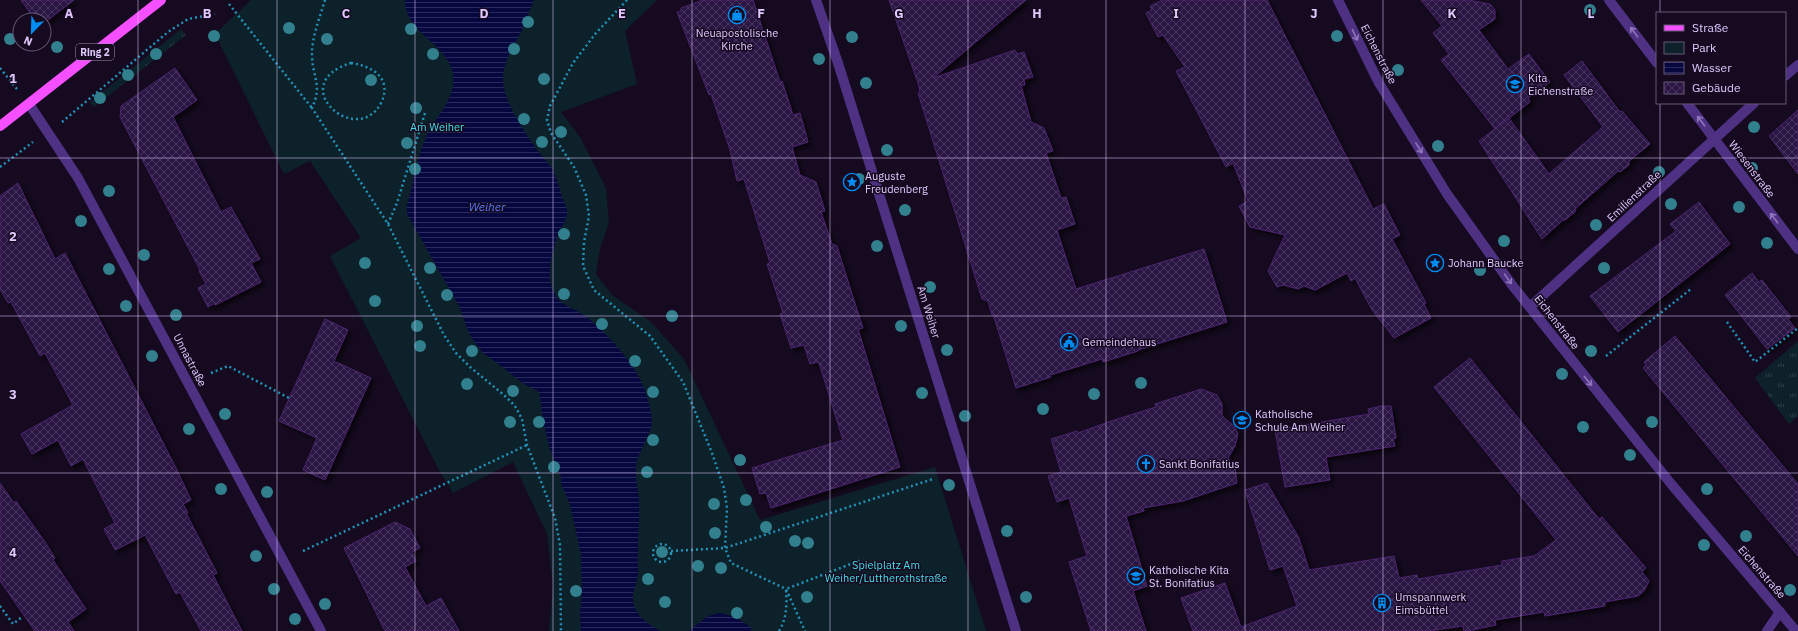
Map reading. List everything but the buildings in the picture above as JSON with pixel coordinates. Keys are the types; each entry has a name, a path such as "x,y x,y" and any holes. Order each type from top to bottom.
{"main road":[{"name":"Ring 2","path":"0,126 161,0"}],"street":[{"name":"Am Weiher","path":"816,0 838,64 1016,631"},
{"name":"Eichenstraße","path":"1338,0 1379,83 1447,194 1512,285 1672,485 1796,631"},
{"path":"1609,0 1656,62"},
{"path":"1786,75 1798,65"},
{"name":"Unnastraße","path":"29,104 78,178 321,631"},
{"name":"Wiesenstraße","path":"1688,104 1798,249"},
{"name":"Emilienstraße","path":"1530,307 1753,104"},
{"path":"1767,631 1780,612"}],"path":[{"path":"312,108 318,96 312,54 314,37 325,0"},
{"path":"627,0 596,33 573,63 550,106 547,120 551,133 574,167 586,195 589,216 584,242 583,266 594,290 650,336 683,382 712,453 724,488 727,508 724,548 731,563 786,589 805,631"},
{"path":"229,4 312,108 388,224 444,335 456,353 470,367 504,395 515,406 522,419 527,445 555,518 560,546 561,631"},
{"path":"0,167 73,114 168,32 188,19 214,14"},
{"path":"318,89 323,85 329,74 341,66 351,63 364,65 375,71 381,78 384,88 382,101 376,112 367,117 355,119 342,116 333,111 325,100 323,85"},
{"path":"0,68 29,104"},
{"path":"388,224 397,203 425,113"},
{"path":"1606,356 1691,289"},
{"path":"1727,322 1755,362 1798,328"},
{"path":"211,373 228,366 289,398"},
{"path":"303,551 527,445"},
{"path":"671,551 724,548 933,479"},
{"path":"659,544 668,546 671,551 670,557 663,562 657,560 653,556 653,550 659,544"},
{"path":"786,589 861,560"},
{"path":"779,631 783,624 787,605 786,589"},
{"path":"0,606 13,624 22,617"}],"green space":[{"name":"Am Weiher","path":"251,0 657,0 625,31 637,84 561,112 580,137 606,188 609,223 600,249 596,274 612,295 651,322 684,359 760,520 935,467 986,631 549,631 553,586 547,534 513,462 453,493 440,472 330,256 361,238 310,161 284,174 215,34"},
{"path":"181,29 186,35 94,107 90,102"},
{"path":"1798,341 1798,416 1789,424 1755,378"}],"water":[{"name":"Weiher","path":"405,0 534,0 522,30 507,60 503,73 504,89 521,126 553,170 566,208 566,219 559,233 550,265 550,282 552,289 556,296 565,305 585,316 612,340 628,360 641,381 649,403 652,418 651,427 636,466 639,499 638,575 633,600 638,614 648,624 661,631 581,631 581,555 570,504 561,484 561,477 550,450 544,425 539,392 524,384 482,352 475,343 469,333 459,306 407,214 407,206 418,161 427,135 449,99 452,91 453,74 449,63 443,54 412,21 407,12"},
{"path":"719,613 732,616 744,622 751,628 751,631 689,631 708,616"}],"place":[{"name":"Neuapostolische Kirche","path":"737,15"},
{"name":"Kita Eichenstraße","path":"1515,84"},
{"name":"Auguste Freudenberg","path":"852,182"},
{"name":"Johann Baucke","path":"1435,263"},
{"name":"Gemeindehaus","path":"1069,342"},
{"name":"Katholische Schule Am Weiher","path":"1242,420"},
{"name":"Sankt Bonifatius","path":"1146,464"},
{"name":"Katholische Kita St. Bonifatius","path":"1136,576"},
{"name":"Umspannwerk Eimsbüttel","path":"1382,603"}],"park label":[{"name":"Spielplatz Am Weiher/Luttherothstraße","path":"886,571"}]}
